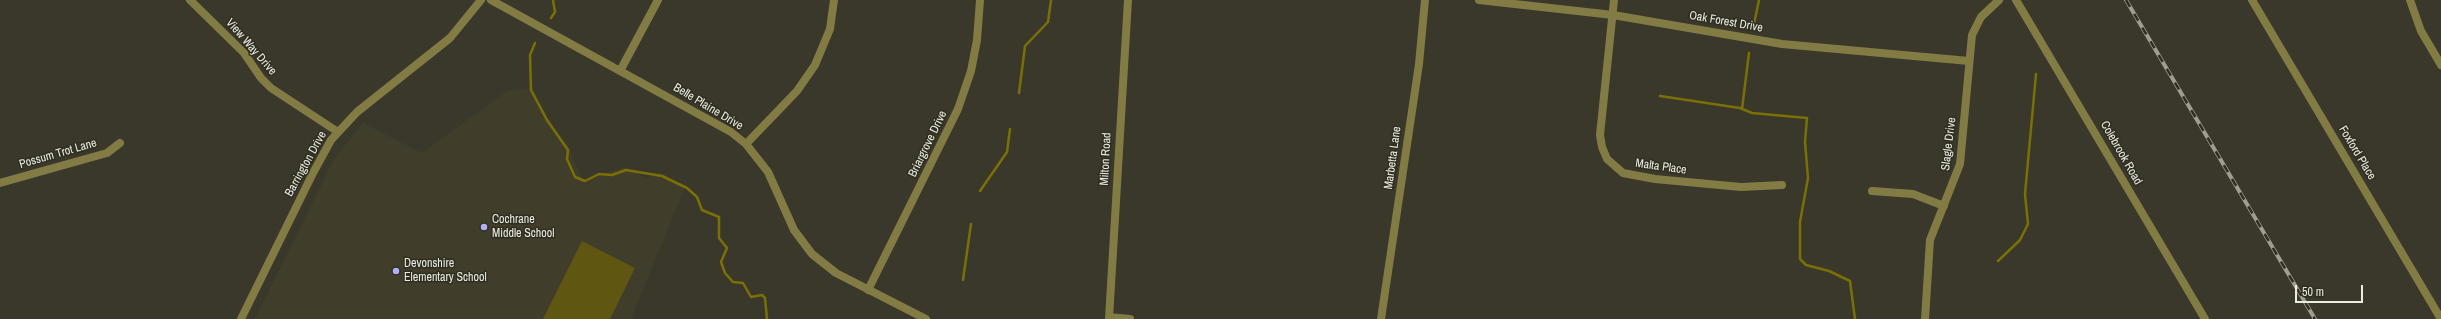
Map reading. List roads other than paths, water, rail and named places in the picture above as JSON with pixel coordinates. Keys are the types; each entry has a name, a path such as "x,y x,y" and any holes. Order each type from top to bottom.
{"street":[{"name":"View Way Drive","path":"190,0 241,50 261,78 272,88 338,132"},
{"name":"Barrington Drive","path":"241,319 313,173 338,132 367,103 450,38 481,0"},
{"name":"Belle Plaine Drive","path":"491,0 713,120 746,144 774,182 786,214 801,240 825,265 868,290 926,319"},
{"path":"620,71 658,0"},
{"path":"746,144 797,91 815,65 830,29 834,0"},
{"name":"Briargrove Drive","path":"868,290 958,109 972,65 980,0"},
{"name":"Milton Road","path":"1109,318 1128,0"},
{"name":"Marbetta Lane","path":"1381,319 1419,64 1425,0"},
{"name":"Oak Forest Drive","path":"1479,0 1613,15 1782,44 1969,61"},
{"name":"Malta Place","path":"1614,0 1600,135 1602,147 1607,159 1623,173 1655,179 1741,187 1782,185"},
{"name":"Slagle Drive","path":"1925,319 1930,240 1960,164 1972,34 1977,23 1987,10 1999,0"},
{"name":"Colebrook Road","path":"2016,0 2205,319"},
{"name":"Foxford Place","path":"2252,0 2441,319"},
{"path":"2410,0 2421,31 2441,65"},
{"name":"Possum Trot Lane","path":"0,183 107,153 120,143"},
{"path":"1872,191 1913,194 1944,206"},
{"path":"1109,318 1130,319"}],"waterway":[{"path":"551,18 555,12 553,0"},
{"path":"1019,93 1025,46 1048,22 1051,0"},
{"path":"1754,24 1759,0"},
{"path":"535,43 530,55 531,90 547,120 568,150 567,159 575,177 585,181 599,174 612,175 626,170 662,176 687,188 697,197 702,210 719,217 719,238 727,248 721,262 725,273 733,282 743,283 751,297 762,295 765,298 767,319"},
{"path":"1742,109 1749,53"},
{"path":"1998,261 2020,240 2028,224 2025,194 2036,74"},
{"path":"1660,96 1740,108 1752,113 1807,118 1805,142 1808,178 1800,222 1800,259 1806,265 1829,271 1850,281 1855,319"},
{"path":"980,191 1007,152 1010,129"},
{"path":"963,280 971,224"}],"railway":[{"path":"2126,0 2315,319"}],"place":[{"name":"Cochrane Middle School","path":"484,227"},
{"name":"Devonshire Elementary School","path":"396,271"}]}
